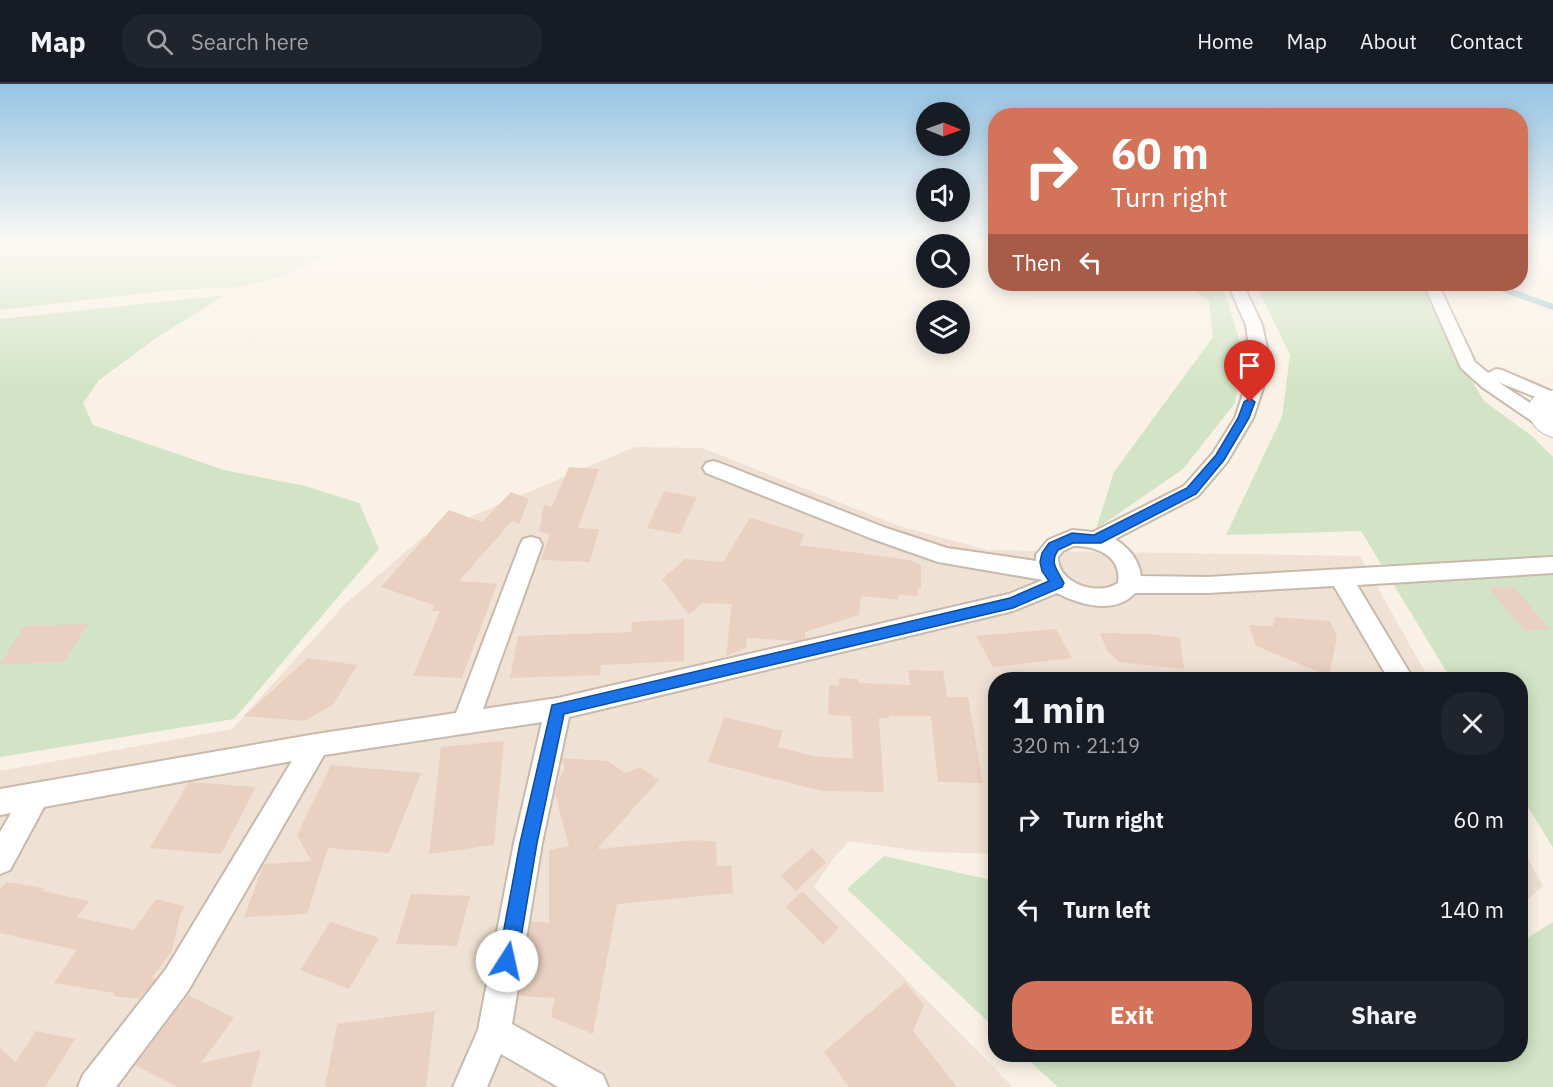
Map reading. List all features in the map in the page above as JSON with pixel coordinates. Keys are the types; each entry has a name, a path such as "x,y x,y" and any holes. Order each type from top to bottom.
{"street":[{"path":"1096,540 1191,491 1220,457 1244,418 1255,385 1259,353 1254,325 1240,293"},
{"path":"1435,293 1460,345 1461,354 1476,373 1550,411"},
{"path":"1460,345 1477,360 1550,411"},
{"path":"713,468 878,533 946,556 1053,577 1069,591 1098,599 1112,597 1123,592 1129,584 1131,574 1128,564 1120,554 1096,540 1072,538 1053,546 1048,553 1053,577"},
{"path":"466,721 531,545"},
{"path":"1129,584 1207,585 1551,565"},
{"path":"0,802 316,745 466,721 558,710 1013,602 1053,577"},
{"path":"1341,578 1397,672"},
{"path":"470,1087 494,1032 528,843 558,710"},
{"path":"95,1087 177,980 316,745"},
{"path":"0,860 36,794"},
{"path":"494,1032 591,1087"}],"shaded area":[{"path":"634,447 702,448 902,527 988,550 1360,556 1425,672 988,672 988,854 926,852 849,841 833,859 814,887 1013,1087 0,1087 0,771 232,729 346,603 423,537"},
{"path":"1528,859 1543,886 1528,899"}],"green space":[{"path":"0,293 149,293 0,310"},
{"path":"1198,293 1225,293 1243,352 1235,403 1183,469 1096,529 1114,472 1213,337 1209,301"},
{"path":"1260,293 1433,293 1459,359 1484,401 1532,436 1553,457 1553,848 1528,807 1528,672 1447,672 1361,531 1226,535 1282,417 1290,355"},
{"path":"226,295 159,336 99,380 83,403 93,425 224,470 305,486 359,503 379,549 234,719 0,757 0,319"},
{"path":"884,856 988,879 988,1021 847,889"},
{"path":"1553,922 1553,1087 1058,1087 1031,1062 1528,1062 1528,938"}],"building":[{"path":"569,467 599,469 578,528 599,529 590,562 541,560 550,535 539,531 544,504 552,507"},
{"path":"664,491 697,497 680,534 647,528"},
{"path":"511,492 529,499 519,524 512,521 459,581 497,584 462,678 413,676 440,611 432,611 434,605 381,587 449,510 482,522"},
{"path":"750,518 805,534 799,545 909,560 921,565 921,589 917,588 918,596 899,595 898,600 861,596 859,615 805,632 805,639 797,641 747,638 746,648 726,656 732,604 703,603 689,615 662,579 685,559 723,562"},
{"path":"1514,587 1550,629 1524,631 1489,588"},
{"path":"1275,617 1330,621 1337,637 1330,672 1319,672 1256,646 1249,625 1273,626"},
{"path":"684,619 684,661 601,665 600,675 510,678 518,636 631,632 632,622"},
{"path":"88,624 64,662 0,664 24,626"},
{"path":"1056,629 1072,658 993,667 976,636"},
{"path":"1100,633 1150,634 1180,638 1184,669 1119,662 1107,651"},
{"path":"308,658 357,665 333,705 304,721 244,716"},
{"path":"908,670 943,671 947,697 968,697 983,783 938,782 931,716 879,718 884,792 822,791 708,762 724,717 783,731 778,747 818,757 853,758 851,716 828,715 829,685 839,686 839,678 858,679 859,683 910,685"},
{"path":"504,741 494,845 429,854 441,747"},
{"path":"562,758 608,761 625,773 640,767 659,780 597,849 697,840 716,842 717,866 731,865 733,893 617,904 593,1034 551,1017 555,998 519,996 531,921 549,923 549,850 569,846 555,794 558,781 565,769"},
{"path":"331,765 421,773 389,853 328,848 307,914 244,917 264,864 311,861 297,835"},
{"path":"189,782 256,787 221,854 150,848"},
{"path":"812,848 826,862 796,891 781,876"},
{"path":"6,882 44,888 43,891 89,901 77,917 134,930 156,899 185,906 180,915 172,951 152,977 156,979 139,999 113,996 115,993 54,983 77,950 0,933 0,890"},
{"path":"802,891 839,928 823,945 786,907"},
{"path":"411,894 470,896 457,946 396,944"},
{"path":"330,922 379,938 349,989 300,970"},
{"path":"905,982 924,1005 913,1031 957,1087 849,1087 824,1052"},
{"path":"188,995 234,1018 201,1063 261,1050 251,1087 177,1087 135,1065"},
{"path":"435,1011 426,1087 325,1087 337,1024"},
{"path":"36,1031 75,1039 45,1087 0,1087 0,1048 16,1062"}],"waterway":[{"path":"1514,293 1553,307"}],"route":[{"path":"507,961 528,843 558,710 1013,602 1058,583 1052,577 1047,562 1048,553 1053,546 1072,538 1096,540 1191,491 1220,457 1244,418 1250,402"}]}
